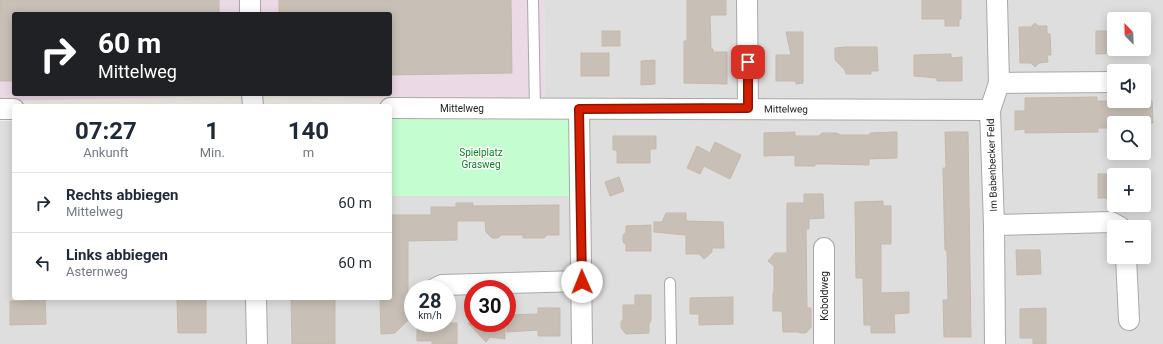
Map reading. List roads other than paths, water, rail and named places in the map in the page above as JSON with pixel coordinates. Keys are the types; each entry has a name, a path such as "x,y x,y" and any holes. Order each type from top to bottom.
{"street":[{"path":"250,0 250,12"},
{"path":"747,0 748,108"},
{"name":"Im Babenbecker Feld","path":"995,344 994,225 990,110 999,83 998,0"},
{"path":"999,83 1107,82"},
{"name":"Mittelweg","path":"392,108 990,110"},
{"path":"0,109 12,109"},
{"path":"579,109 582,344"},
{"name":"Im Babenbecker Feld","path":"994,225 1107,222"},
{"name":"Koboldweg","path":"824,248 824,344"},
{"path":"1126,264 1128,320"},
{"path":"456,285 582,282"},
{"path":"256,300 257,344"}],"lane":[{"path":"533,0 534,108"},
{"path":"670,283 671,344"}],"park label":[{"name":"Spielplatz Grasweg","path":"481,158"}]}
